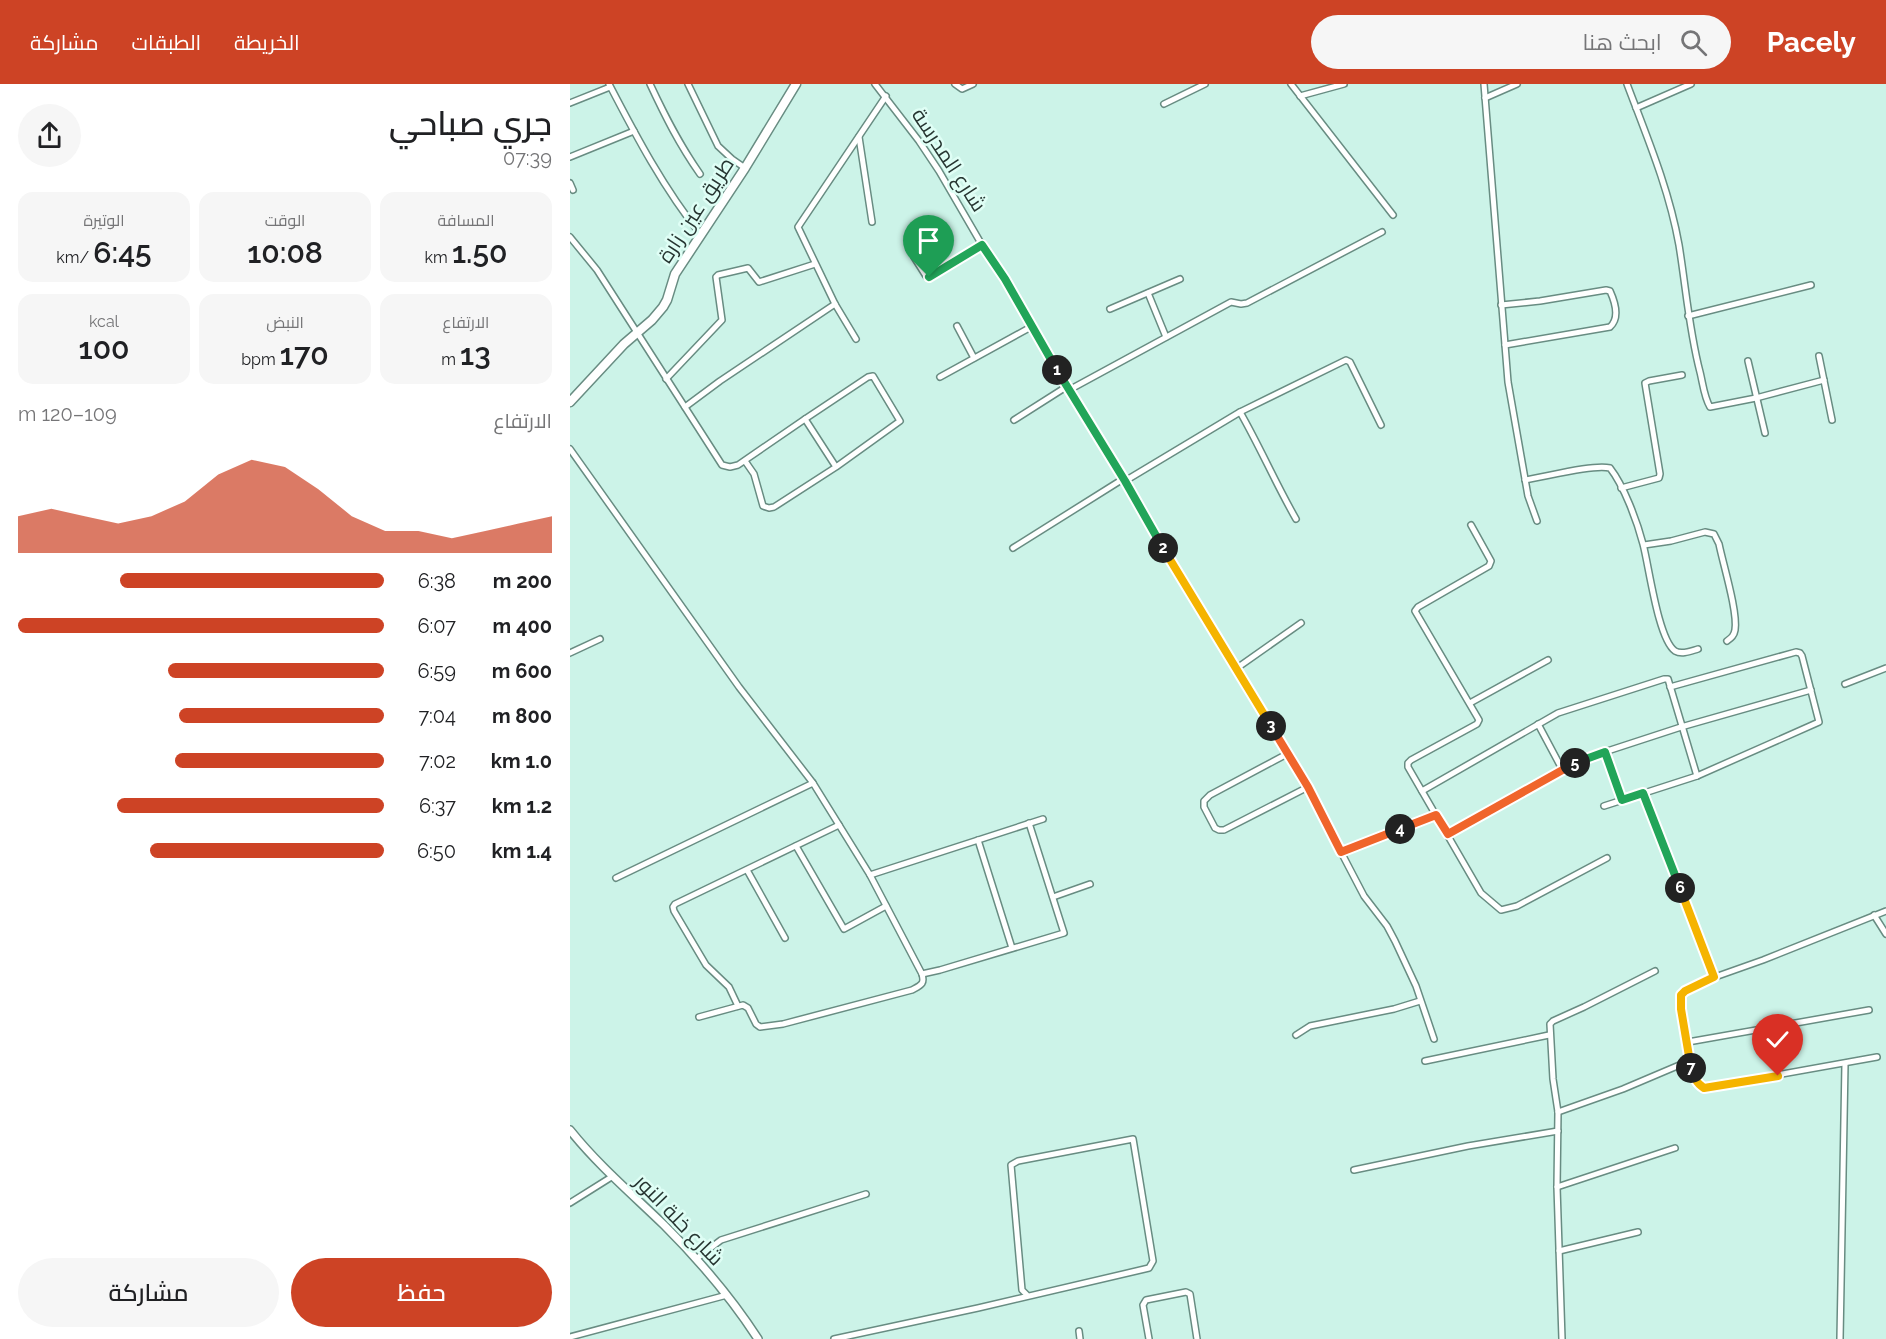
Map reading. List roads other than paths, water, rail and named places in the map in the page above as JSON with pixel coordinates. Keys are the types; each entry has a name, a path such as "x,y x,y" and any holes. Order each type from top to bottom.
{"main road":[{"name":"طريق عين زارة","path":"570,402 666,303 675,274 745,168 796,84"}],"street":[{"path":"650,84 667,121 700,174"},
{"path":"688,84 718,146 745,168"},
{"path":"955,84 962,89 974,84"},
{"path":"1164,104 1205,84"},
{"path":"1291,84 1393,215"},
{"path":"1300,96 1344,84"},
{"path":"1484,84 1508,382 1528,496 1538,520"},
{"path":"1485,98 1517,84"},
{"path":"1627,84 1662,178 1672,212 1695,353 1710,407 1756,398 1824,380"},
{"path":"1636,108 1691,84"},
{"name":"شارع المدرسة","path":"878,85 939,171 1308,787 1364,896 1387,926 1395,941 1416,986 1434,1039"},
{"path":"570,103 609,86 681,210 701,235"},
{"path":"856,339 835,304 798,227 886,96"},
{"path":"570,157 634,131"},
{"path":"859,137 872,222"},
{"path":"570,183 573,190"},
{"path":"1014,420 1231,302 1247,303 1382,232"},
{"path":"570,237 593,265 722,465 730,467 745,461 873,376 900,421 836,467 774,507 763,506 754,474 745,461"},
{"path":"914,257 929,277 982,245"},
{"path":"666,379 722,320 716,277 718,275 748,268 759,282 815,264"},
{"path":"1110,309 1180,279"},
{"path":"1688,316 1811,285"},
{"path":"1501,305 1606,290 1610,291 1616,309 1616,318 1610,327 1504,345"},
{"path":"1148,293 1166,337"},
{"path":"685,407 835,304"},
{"path":"957,326 974,358"},
{"path":"940,376 1031,327"},
{"path":"1819,356 1832,420"},
{"path":"1012,548 1240,412 1346,360 1350,362 1381,425"},
{"path":"1748,361 1765,433"},
{"path":"1621,488 1659,478 1660,474 1645,383 1682,375"},
{"path":"1240,412 1258,443 1275,483 1296,519"},
{"path":"805,419 836,467"},
{"path":"570,449 739,687 813,783 870,875 924,981 912,990 783,1024 760,1027 748,1008 743,1005 699,1017"},
{"path":"1525,480 1605,466 1610,468 1621,488 1644,545 1650,579 1666,639 1675,651 1682,653 1698,649"},
{"path":"1471,525 1489,555 1491,561 1489,566 1418,607 1415,611 1479,720 1477,724 1408,763 1408,767 1481,893 1501,910 1517,906 1607,858"},
{"path":"1644,545 1671,541 1705,531 1714,534 1719,543 1734,612 1735,631 1726,641"},
{"path":"1237,668 1301,623"},
{"path":"570,653 600,639"},
{"path":"1604,806 1697,776 1820,722 1802,656 1796,652 1670,687"},
{"path":"1470,703 1548,660"},
{"path":"1845,684 1886,668"},
{"path":"1422,790 1538,724 1575,706 1668,679 1697,776"},
{"path":"1448,834 1562,769 1605,752 1682,727 1811,690"},
{"path":"1538,724 1562,769"},
{"path":"1605,752 1622,800"},
{"path":"1287,754 1210,795 1204,801 1204,807 1215,828 1224,830 1308,787"},
{"path":"616,878 813,783"},
{"path":"1643,793 1714,977"},
{"path":"1341,852 1436,815"},
{"path":"870,875 1043,819"},
{"path":"922,974 1064,933 1029,824"},
{"path":"738,1006 729,987 706,965 673,907 675,904 839,825"},
{"path":"978,840 1012,948"},
{"path":"796,846 843,928 846,929 886,906"},
{"path":"747,870 785,938"},
{"path":"1053,897 1090,884"},
{"path":"1877,1057 1704,1088 1695,1080 1689,1061 1681,995 1714,977 1886,910"},
{"path":"1874,915 1886,934"},
{"path":"1562,1339 1557,1187 1558,1112 1550,1024 1655,971"},
{"path":"1296,1035 1310,1026 1394,1009 1420,1000"},
{"path":"1688,1042 1869,1010"},
{"path":"1425,1061 1550,1035"},
{"path":"1558,1112 1623,1089 1689,1061"},
{"path":"1840,1339 1845,1064"},
{"name":"شارع خلة النور","path":"570,1130 589,1153 696,1259 728,1295 758,1339"},
{"path":"1354,1170 1468,1146 1558,1131"},
{"path":"834,1339 1028,1296 1149,1268 1153,1261 1133,1139 1018,1161 1011,1165 1022,1290 1028,1296"},
{"path":"1557,1187 1675,1148"},
{"path":"570,1203 613,1176"},
{"path":"696,1259 721,1240 866,1194"},
{"path":"1559,1251 1638,1232"},
{"path":"1149,1339 1143,1305 1146,1300 1186,1292 1190,1294 1197,1339"},
{"path":"570,1337 728,1295"},
{"path":"1079,1331 1080,1339"}]}
